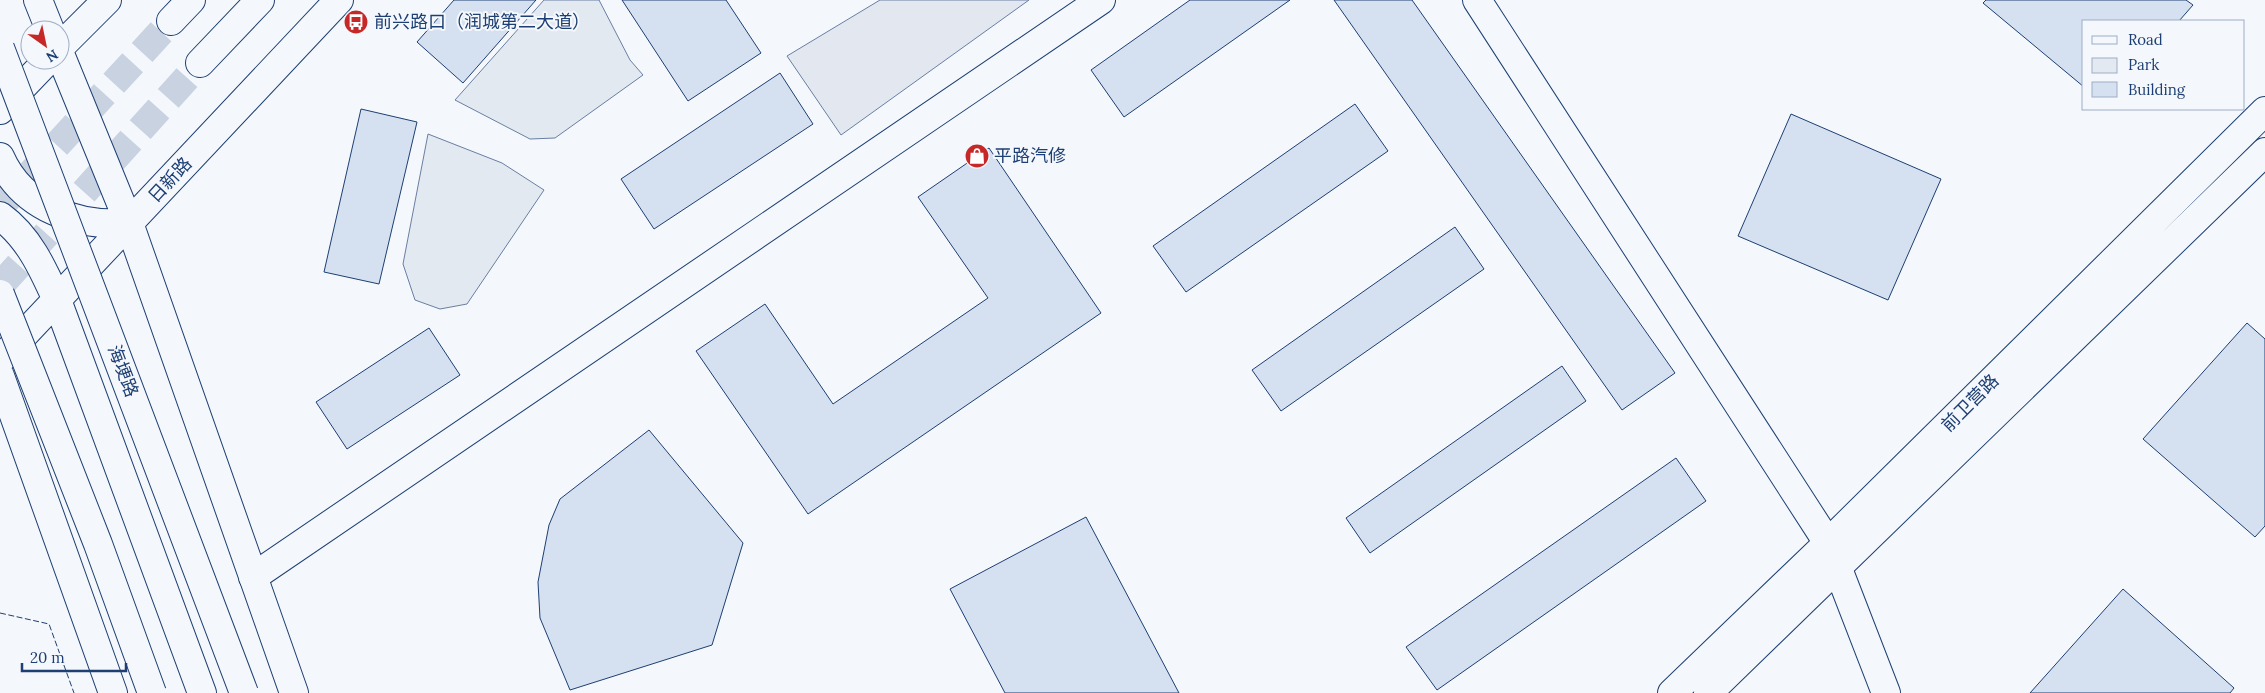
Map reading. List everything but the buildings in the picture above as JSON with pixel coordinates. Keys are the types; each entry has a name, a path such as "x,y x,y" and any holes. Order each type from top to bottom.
{"main road":[{"path":"38,0 46,20"},
{"path":"70,37 106,0"},
{"path":"171,21 191,0"},
{"path":"200,63 260,0"},
{"name":"日新路","path":"0,360 339,0"},
{"path":"253,577 1101,0"},
{"path":"1477,0 1834,554 1886,693"},
{"name":"海埂路","path":"0,48 244,693"},
{"path":"0,110 38,70"},
{"path":"67,70 129,223 294,693"},
{"name":"前卫营路","path":"1708,693 1834,554 2265,111"},
{"name":"前卫营路","path":"1672,693 1834,554 2265,152"},
{"path":"0,157 6,170 22,190 42,205 62,215 84,222 106,225 129,223"},
{"path":"0,216 23,237 37,256 57,300 202,693"},
{"path":"0,294 98,544 152,693"},
{"path":"0,376 113,693"}],"green space":[{"path":"544,0 599,0 630,60 643,75 555,138 530,139 455,100"},
{"path":"428,134 502,163 544,190 467,304 440,309 415,300 403,264"}],"shaded area":[{"path":"880,0 1029,0 841,135 787,56"}],"tunnel":[{"path":"0,207 171,21"},
{"path":"0,286 200,63"}],"fence":[{"path":"0,613 49,624 74,693"}],"place":[{"name":"前兴路口（润城第二大道）","path":"356,22"},
{"name":"平路汽修","path":"977,156"}]}
